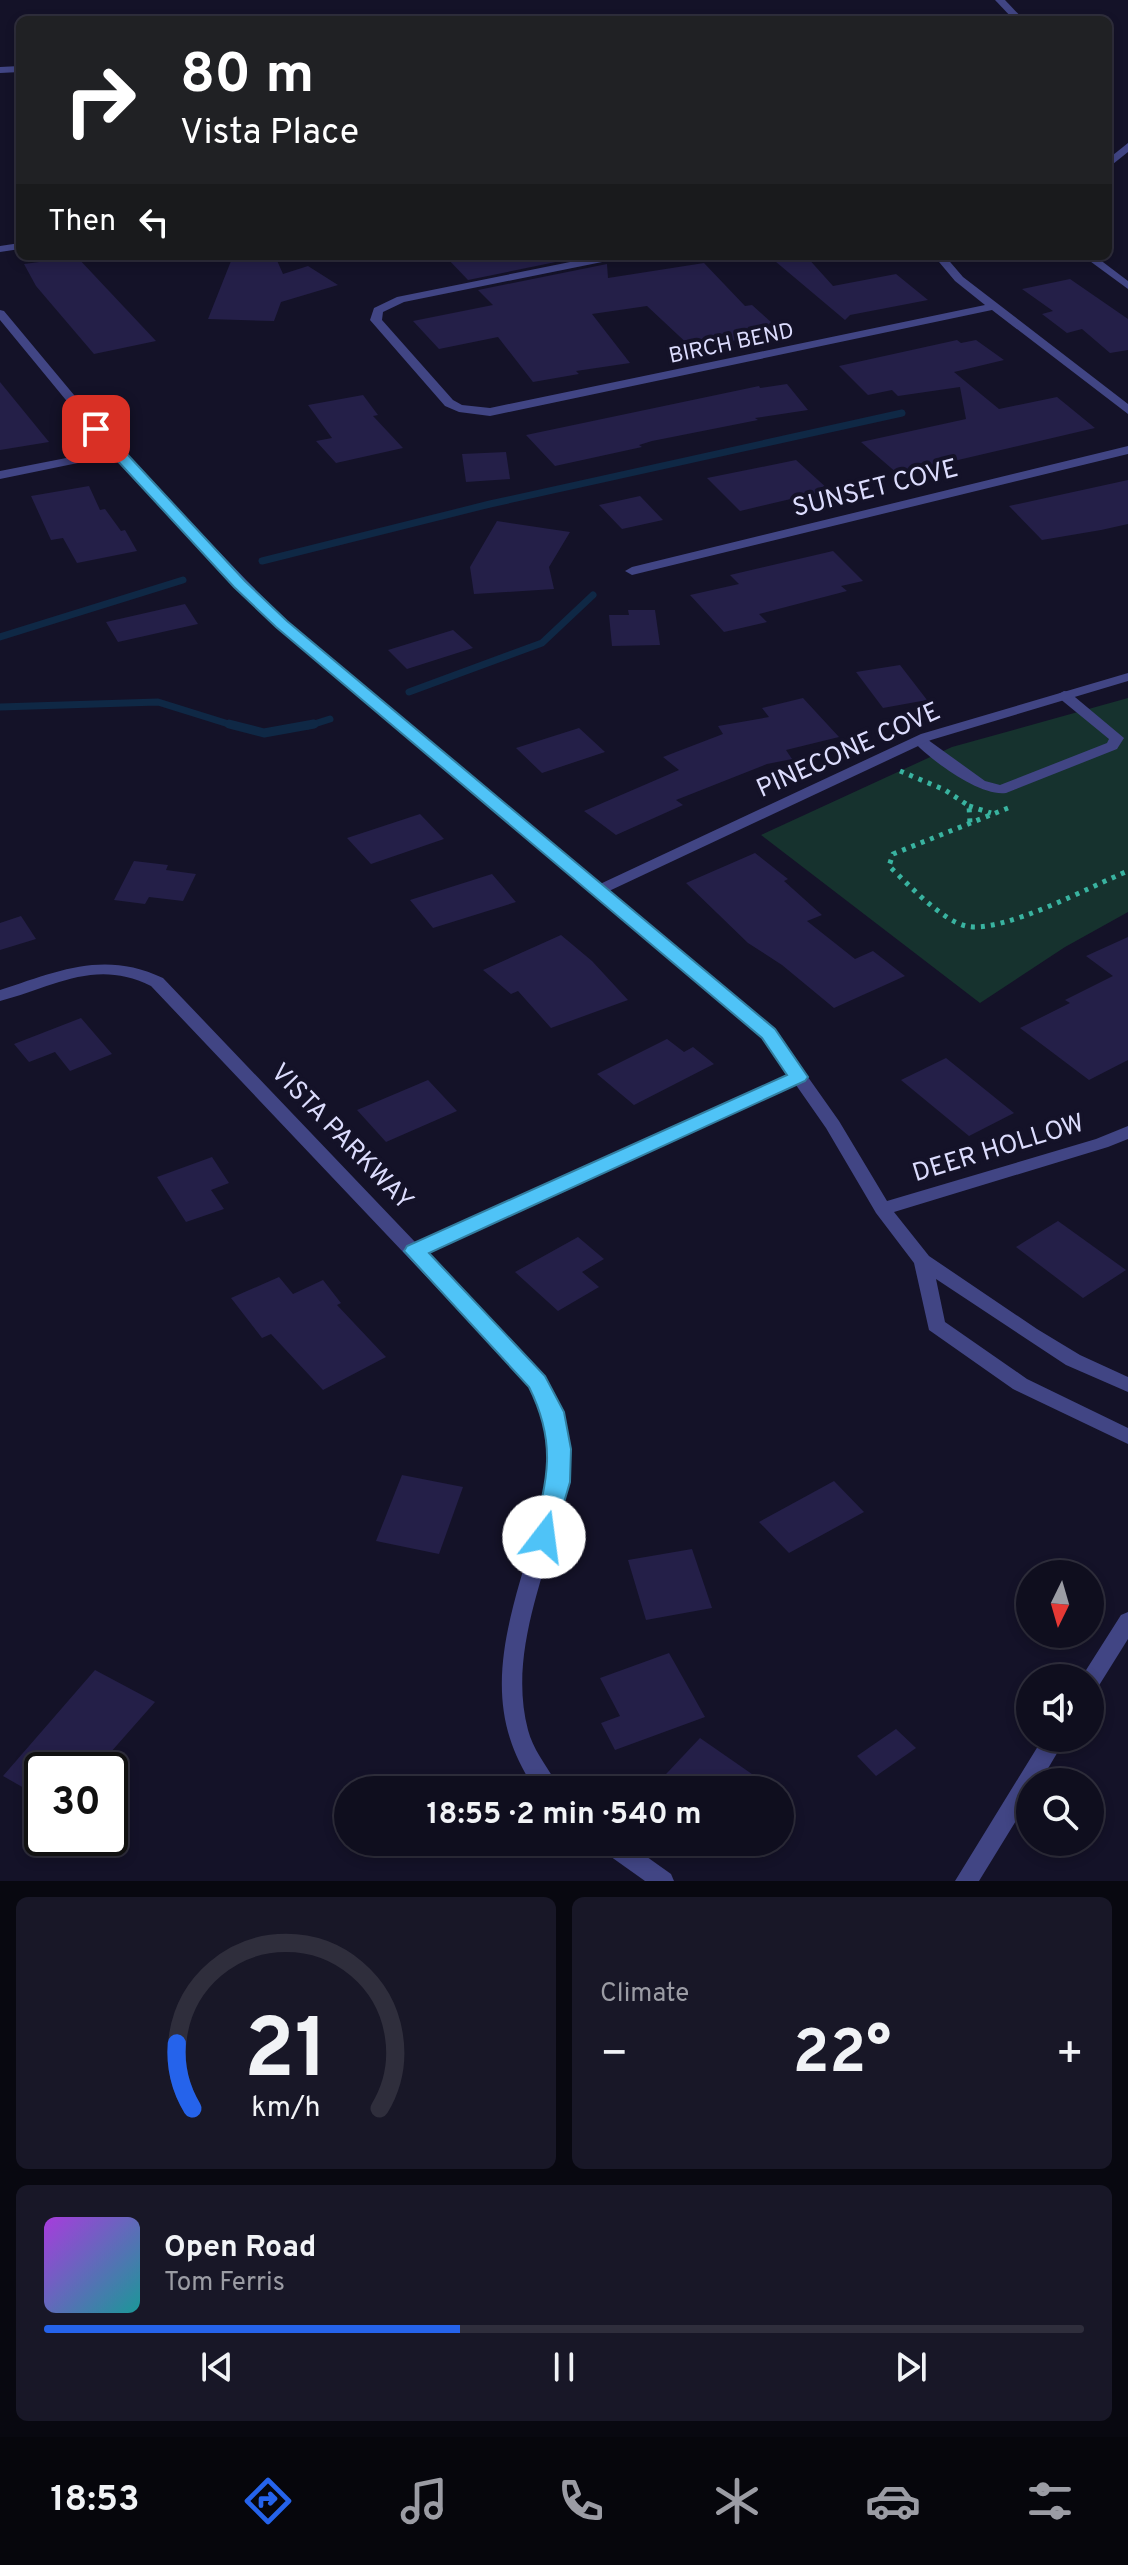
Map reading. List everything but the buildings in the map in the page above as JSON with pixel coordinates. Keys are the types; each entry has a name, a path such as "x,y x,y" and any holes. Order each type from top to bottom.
{"street":[{"path":"1000,0 1015,16"},
{"path":"1112,159 1128,146"},
{"name":"BIRCH BEND","path":"597,260 401,299 378,310 375,315 378,324 449,403 474,411 506,411 995,306"},
{"path":"942,260 959,279 1128,410"},
{"path":"1094,260 1125,281"},
{"path":"0,313 115,452 281,624 768,1033 833,1125 882,1209 923,1261 1051,1347 1128,1385"},
{"name":"SUNSET COVE","path":"632,571 1128,450"},
{"path":"0,475 115,452"},
{"name":"PINECONE COVE","path":"597,891 948,728 1128,677"},
{"path":"919,740 980,784 1001,790 1112,746 1117,738 1064,695"},
{"name":"VISTA PARKWAY","path":"0,996 97,968 123,967 142,972 157,982 537,1382 553,1412 560,1449 559,1482 521,1619 512,1667 510,1705 536,1776"},
{"path":"414,1251 799,1077"},
{"name":"DEER HOLLOW","path":"882,1209 1102,1143 1128,1132"},
{"path":"923,1261 936,1325 1020,1384 1128,1437"},
{"path":"1101,1664 1128,1621"},
{"path":"966,1881 1046,1752"},
{"path":"628,1856 663,1881"}],"path":[{"path":"900,771 945,790 969,806 993,814"},
{"path":"1021,803 893,854 889,866 932,906 965,926 997,926 1128,871"},
{"path":"969,806 970,823"}],"green space":[{"path":"1128,698 1128,912 1065,947 980,1003 761,835 952,747"}],"waterway":[{"path":"262,561 490,504 902,413"},
{"path":"0,637 183,580"},
{"path":"409,692 542,643 593,595"},
{"path":"0,707 158,702 235,726"},
{"path":"308,726 330,719"},
{"path":"229,724 264,733 314,724"}],"route":[{"path":"96,429 281,624 768,1033 799,1077 414,1251 537,1382 553,1412 560,1449 559,1482 544,1537"}]}
